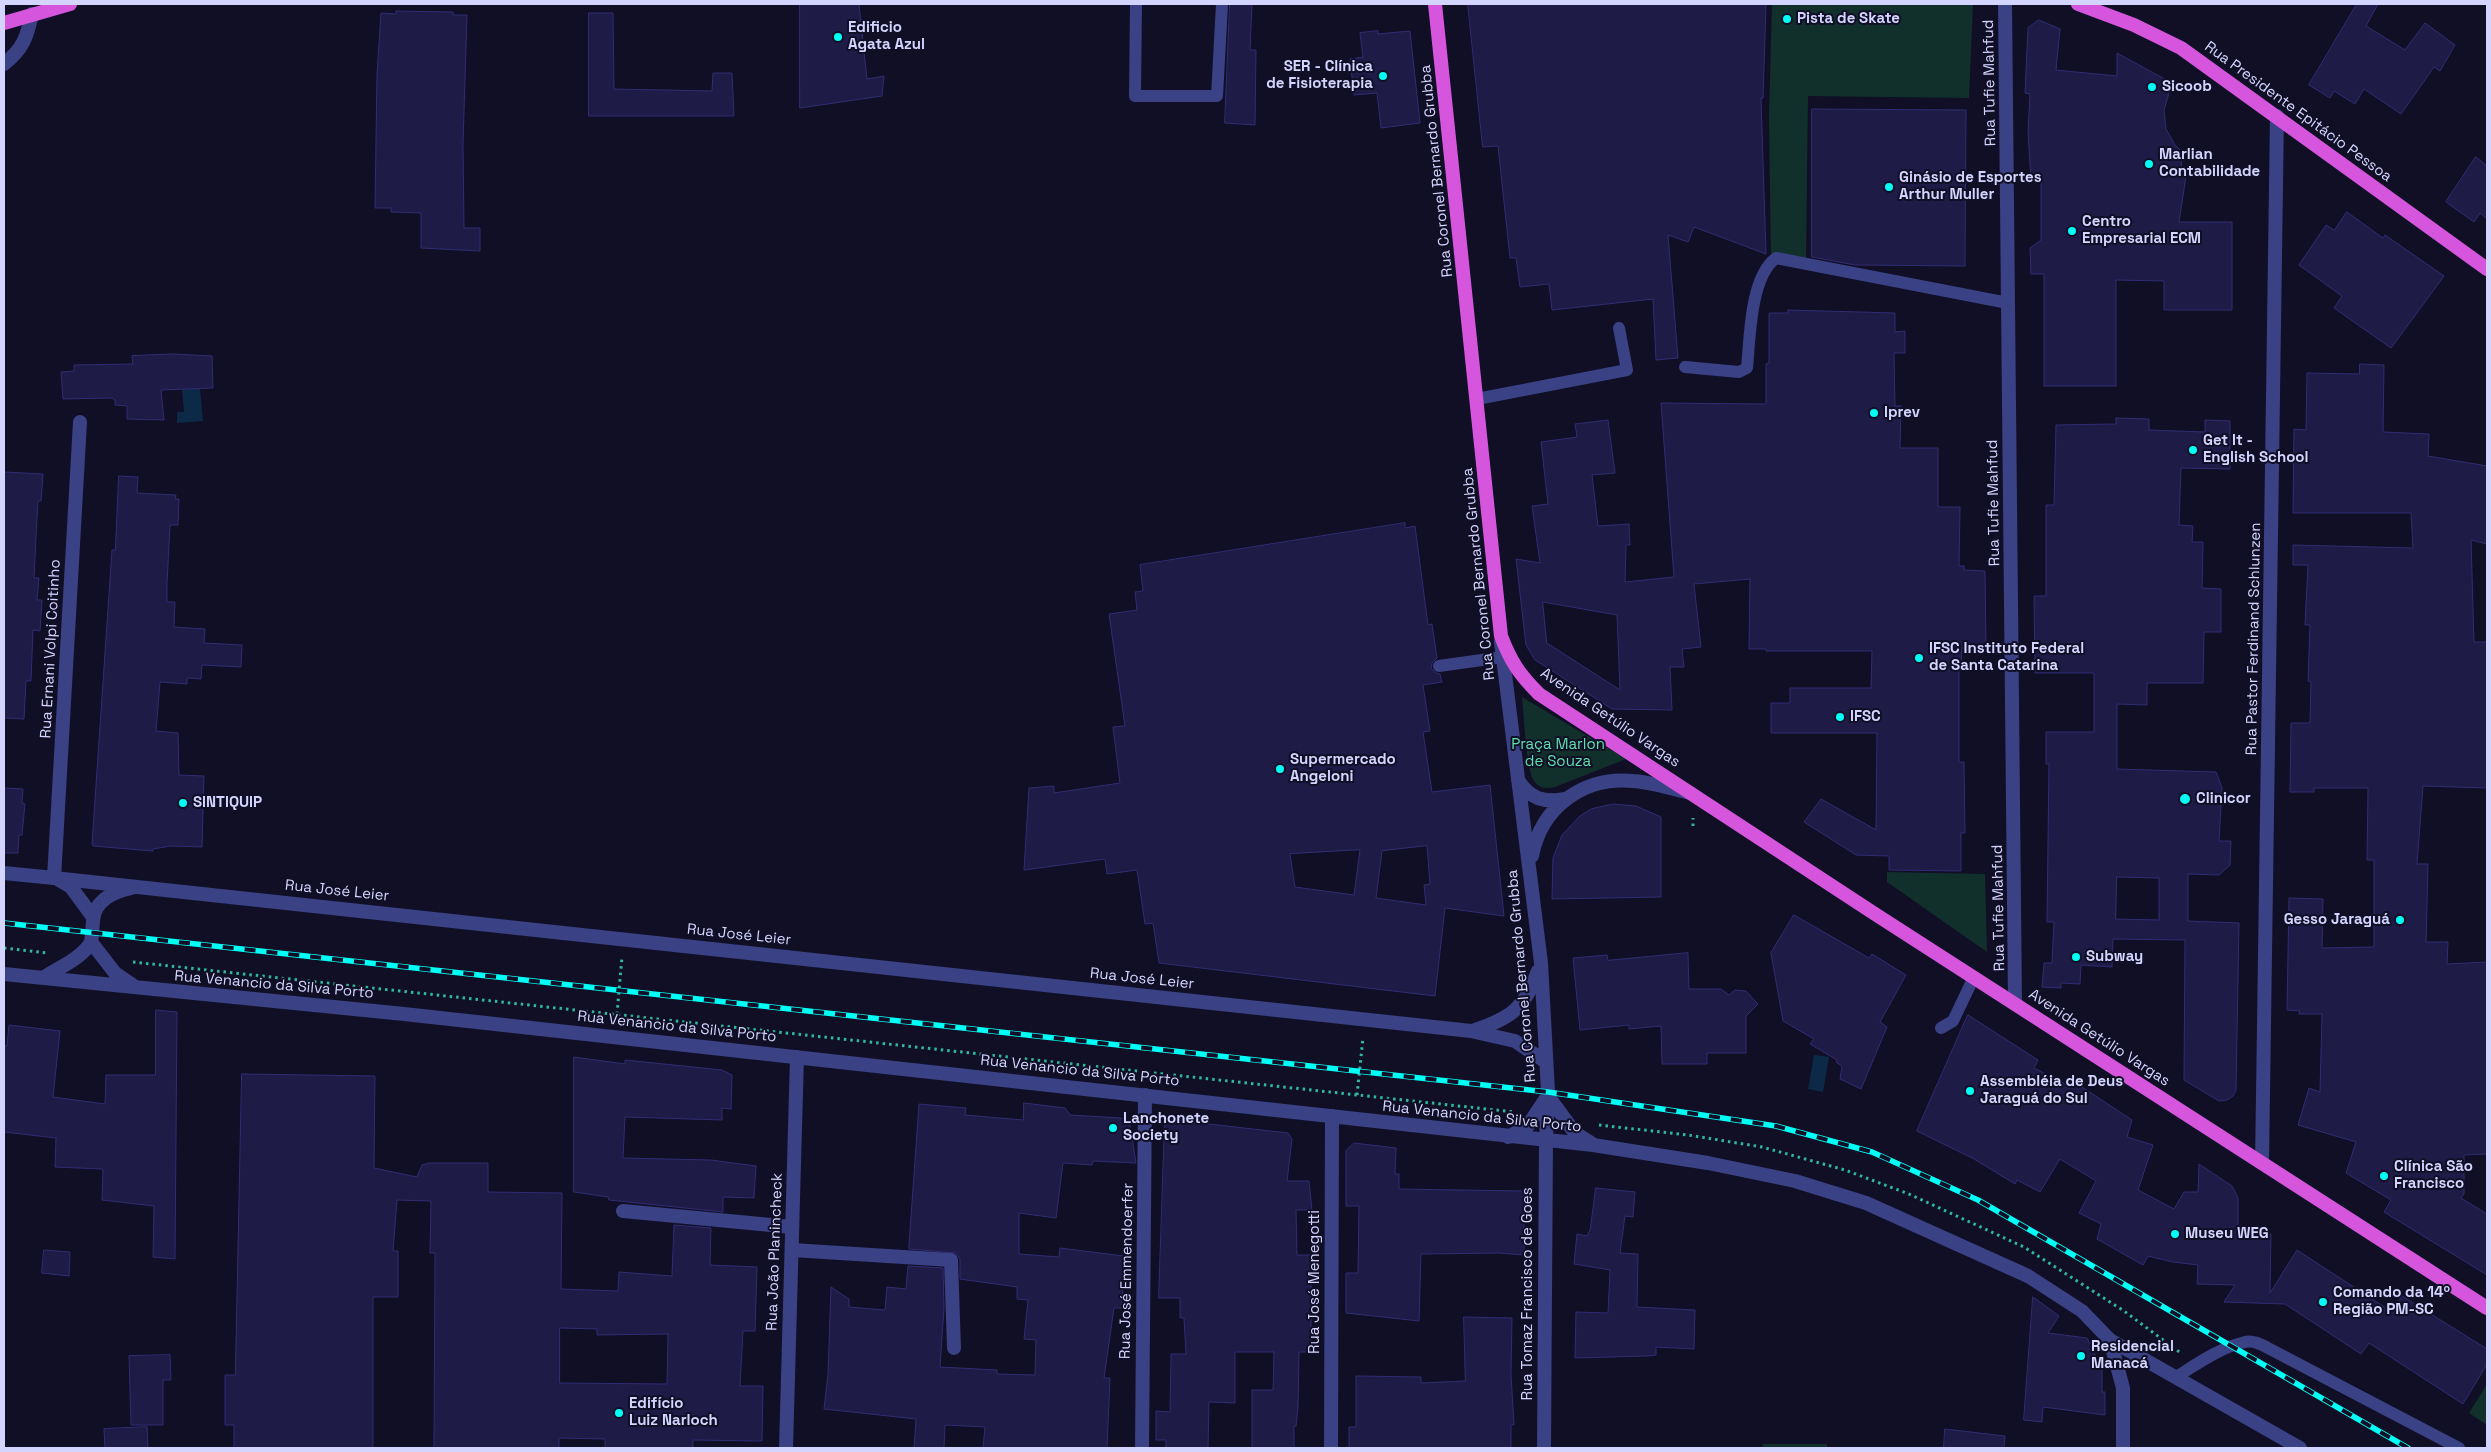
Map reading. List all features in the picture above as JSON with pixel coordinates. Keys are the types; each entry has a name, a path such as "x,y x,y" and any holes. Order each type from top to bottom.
{"highway":[{"path":"4,23 70,4"},
{"name":"Rua Coronel Bernardo Grubba","path":"1435,4 1500,636"},
{"name":"Rua Presidente Epitácio Pessoa","path":"2078,4 2134,25 2181,48 2487,269"},
{"name":"Avenida Getúlio Vargas","path":"1500,636 1511,662 1523,678 1540,694 2487,1308"}],"street":[{"name":"Rua Tufie Mahfud","path":"2005,4 2015,1002"},
{"path":"4,64 12,58 27,39 32,14"},
{"name":"Rua Pastor Ferdinand Schlunzen","path":"2262,1163 2277,116"},
{"name":"Rua Ernani Volpi Coitinho","path":"54,878 80,422"},
{"name":"Rua Coronel Bernardo Grubba","path":"1500,636 1530,866 1540,963 1548,1096 1546,1141"},
{"path":"1518,779 1523,789 1538,800 1549,802 1565,799"},
{"name":"Avenida Getúlio Vargas","path":"1530,866 1539,832 1554,808 1565,799 1602,782 1635,781 1694,794"},
{"name":"Rua José Leier","path":"4,873 144,886 1471,1031 1516,1040 1546,1062"},
{"path":"54,878 71,887 93,917"},
{"path":"42,978 77,956 91,942 93,917 107,897 121,890 144,886"},
{"path":"91,942 116,973 137,988"},
{"name":"Rua José Leier","path":"1471,1031 1490,1025 1515,1012 1530,994 1540,963"},
{"name":"Rua Venancio da Silva Porto","path":"4,974 404,1014 1145,1095 1593,1145 1708,1163 1795,1181 1866,1203 2028,1276 2082,1311 2110,1340"},
{"name":"Rua João Planincheck","path":"786,1448 797,1057"},
{"name":"Rua José Emmendoerfer","path":"1142,1448 1145,1095"},
{"path":"1508,1136 1527,1127 1548,1096 1575,1133 1593,1145"},
{"name":"Rua José Menegotti","path":"1331,1448 1332,1116"},
{"name":"Rua Tomaz Francisco de Goes","path":"1544,1448 1546,1141"},
{"path":"623,1211 792,1227"},
{"path":"792,1250 951,1260 954,1348"},
{"path":"2110,1340 2300,1448"},
{"path":"2110,1340 2122,1388 2124,1448"}],"lane":[{"path":"1136,4 1135,96 1217,96 1222,4"},
{"path":"1685,367 1740,372 1747,368 1754,306 1761,274 1776,258 2008,303"},
{"path":"1477,399 1627,370 1619,328"},
{"path":"1439,666 1503,657"},
{"path":"1941,1028 1953,1021 1974,976"},
{"path":"2176,1377 2231,1347 2246,1342 2253,1342 2268,1348 2459,1448"}],"path":[{"path":"617,1014 623,939"},
{"path":"1357,1095 1364,1020"}],"green space":[{"path":"1772,4 1973,4 1969,98 1808,96 1806,262 1771,264 1769,115"},
{"name":"Praça Marlon de Souza","path":"1522,697 1626,759 1555,787 1546,788 1539,786 1531,775 1529,765"},
{"path":"1887,872 1985,874 1987,952 1887,882"},
{"path":"2487,1384 2487,1425 2469,1413"},
{"path":"1763,1444 1827,1444 1827,1448 1762,1448"}],"water":[{"path":"182,389 200,389 203,421 177,423 177,412 184,412"},
{"path":"1814,1055 1829,1057 1823,1092 1808,1089"}],"building":[{"path":"800,4 859,4 867,79 884,76 882,96 800,108"},
{"path":"1230,4 1252,4 1250,50 1256,50 1255,125 1225,123"},
{"path":"1468,4 1766,4 1763,98 1761,98 1766,254 1694,227 1688,242 1668,235 1678,358 1656,360 1653,299 1552,310 1549,284 1520,287 1516,258 1510,258 1498,146 1483,147"},
{"path":"2357,4 2378,4 2366,26 2405,50 2425,23 2455,45 2440,71 2434,67 2401,114 2364,89 2355,104 2334,91 2330,98 2309,85"},
{"path":"396,11 453,12 453,15 467,15 463,144 464,228 480,228 480,251 421,248 421,213 391,212 391,208 375,208 377,74 381,13 396,14"},
{"path":"589,13 613,13 614,89 712,91 713,73 732,73 734,116 589,116"},
{"path":"2039,20 2060,29 2056,70 2117,76 2117,53 2172,83 2164,110 2166,129 2175,145 2182,152 2181,176 2186,176 2179,222 2232,222 2232,310 2164,310 2164,281 2116,280 2116,386 2044,386 2044,274 2031,274 2030,248 2041,240 2041,179 2031,179 2028,132 2030,94 2025,93 2028,28"},
{"name":"SER - Clínica de Fisioterapia","path":"1378,31 1378,34 1410,31 1420,123 1381,128 1377,93 1354,95 1350,59 1363,57 1360,33"},
{"name":"Ginásio de Esportes Arthur Muller","path":"1812,109 1966,110 1965,266 1855,265 1812,257"},
{"path":"2476,157 2487,166 2487,219 2480,213 2474,222 2446,202"},
{"path":"2347,212 2383,238 2385,235 2444,276 2391,348 2334,308 2342,296 2299,265 2326,225 2334,230"},
{"name":"IFSC","path":"1788,310 1895,313 1895,332 1905,331 1905,353 1894,353 1895,406 1901,406 1900,448 1938,448 1938,507 1960,507 1959,566 1964,566 1964,570 1985,571 1986,649 1962,648 1961,666 1959,665 1959,762 1964,762 1965,833 1961,833 1961,871 1889,870 1889,856 1856,855 1804,822 1821,799 1876,830 1877,733 1771,733 1771,703 1790,703 1790,688 1871,688 1872,651 1766,651 1766,649 1749,649 1750,579 1694,584 1701,647 1682,649 1684,667 1670,667 1672,710 1612,709 1535,660 1526,645 1516,559 1540,563 1532,506 1548,504 1541,442 1577,437 1575,424 1608,420 1615,473 1592,475 1598,526 1629,524 1630,545 1626,545 1625,582 1674,577 1661,403 1766,404 1766,364 1769,363 1769,313 1788,313","holes":["1543,602 1617,615 1620,690 1547,643"]},
{"path":"173,354 212,356 213,388 161,390 164,420 127,419 127,406 115,405 115,400 112,398 63,399 61,372 74,371 74,365 133,364 132,356"},
{"path":"2360,364 2384,365 2383,432 2429,434 2428,456 2487,466 2487,544 2471,540 2474,642 2487,642 2487,788 2423,786 2417,864 2428,864 2426,942 2448,942 2447,964 2487,962 2487,1154 2464,1155 2464,1194 2461,1198 2487,1214 2487,1275 2384,1212 2391,1200 2346,1173 2356,1142 2298,1125 2309,1088 2320,1092 2322,1014 2299,1014 2300,1011 2287,1010 2289,898 2323,899 2322,948 2374,947 2374,860 2367,860 2368,788 2314,788 2314,792 2290,792 2291,723 2310,723 2311,682 2308,681 2310,625 2305,625 2308,565 2293,565 2293,545 2413,548 2411,513 2293,513 2294,429 2306,430 2307,373 2359,374"},
{"path":"2116,418 2149,419 2149,430 2205,432 2205,420 2230,421 2230,469 2181,468 2179,525 2193,526 2192,542 2203,542 2202,588 2221,589 2221,632 2204,632 2203,683 2147,683 2147,705 2117,704 2117,769 2216,772 2222,788 2219,841 2231,841 2230,865 2219,875 2188,874 2188,921 2239,923 2236,1090 2233,1096 2227,1100 2219,1101 2184,1080 2185,940 2113,939 2112,967 2081,965 2080,984 2061,983 2061,988 2042,987 2044,963 2052,963 2054,922 2047,922 2049,764 2046,764 2046,732 2094,732 2094,673 2035,673 2034,596 2046,596 2046,505 2054,505 2056,425 2116,424","holes":["2117,877 2159,878 2159,920 2116,919"]},
{"path":"4,472 43,474 41,501 38,501 34,578 39,578 37,600 42,600 40,631 33,630 31,681 26,681 24,719 4,718"},
{"path":"119,476 138,477 137,493 176,495 175,499 179,499 178,525 170,525 167,584 167,602 175,602 174,627 205,629 204,643 242,645 241,667 202,665 201,679 187,678 187,684 160,682 156,731 178,733 179,775 204,776 202,847 171,846 153,849 153,851 93,846 92,844 112,550 115,550"},
{"name":"Supermercado Angeloni","path":"1405,523 1405,528 1415,526 1428,625 1432,624 1437,658 1432,663 1431,668 1440,674 1442,682 1423,685 1430,731 1423,732 1432,792 1490,785 1504,916 1445,908 1435,996 1159,963 1153,923 1145,924 1137,870 1107,874 1105,859 1024,870 1029,788 1054,786 1054,793 1120,783 1113,727 1125,726 1109,614 1137,610 1135,592 1143,591 1140,565","holes":["1427,846 1430,884 1424,885 1426,905 1376,898 1382,851","1360,850 1354,895 1295,887 1290,854"]},
{"path":"5,788 23,789 22,803 25,804 22,835 19,835 18,853 4,853"},
{"path":"1613,804 1636,806 1661,817 1661,897 1552,899 1553,858 1562,835 1580,816 1591,809"},
{"path":"1794,915 1869,958 1872,954 1906,975 1880,1022 1887,1027 1861,1089 1840,1079 1842,1066 1836,1062 1837,1060 1810,1044 1814,1039 1783,1021 1771,953"},
{"path":"1688,953 1689,989 1721,989 1729,995 1735,990 1746,991 1758,1004 1746,1016 1746,1053 1707,1053 1707,1064 1662,1064 1661,1026 1629,1029 1629,1025 1580,1030 1573,958 1607,955 1608,960"},
{"path":"156,1010 177,1012 175,1259 153,1257 154,1206 102,1200 103,1169 55,1167 56,1138 4,1132 4,1046 7,1046 9,1025 60,1031 53,1097 105,1104 106,1075 155,1075"},
{"path":"1968,1015 2038,1060 2034,1068 2073,1088 2076,1083 2132,1120 2127,1137 2153,1145 2138,1190 2174,1209 2184,1192 2198,1192 2199,1164 2232,1186 2238,1198 2238,1226 2252,1233 2271,1234 2270,1293 2297,1250 2392,1312 2402,1296 2487,1349 2487,1364 2463,1404 2369,1343 2361,1354 2285,1304 2224,1302 2235,1285 2197,1284 2198,1265 2148,1256 2143,1265 2097,1239 2101,1224 2079,1213 2096,1181 2060,1159 2040,1192 2017,1180 2015,1184 1974,1159 1917,1131"},
{"path":"574,1057 625,1064 625,1060 722,1070 732,1075 731,1109 722,1108 722,1120 625,1117 623,1158 711,1160 756,1166 754,1198 723,1197 723,1212 609,1200 608,1197 574,1192"},
{"path":"242,1074 375,1076 374,1168 417,1177 422,1165 429,1163 488,1163 488,1192 562,1193 561,1289 618,1291 619,1272 672,1276 674,1225 711,1228 710,1265 757,1267 755,1331 743,1331 740,1386 763,1386 762,1441 693,1440 693,1448 605,1448 605,1439 559,1438 559,1448 434,1448 435,1253 430,1253 431,1201 397,1200 393,1251 398,1251 398,1297 373,1297 373,1448 234,1448 234,1425 225,1425 225,1375 235,1375","holes":["560,1328 597,1329 597,1335 668,1334 667,1384 560,1383"]},
{"path":"1024,1103 1065,1108 1070,1115 1121,1118 1130,1125 1136,1163 1093,1161 1092,1165 1063,1163 1056,1218 1019,1213 1019,1254 1059,1257 1060,1248 1124,1256 1122,1308 1114,1308 1104,1378 1110,1378 1107,1448 983,1448 985,1427 945,1425 944,1448 914,1448 916,1419 824,1409 828,1374 831,1287 849,1299 849,1307 885,1310 887,1287 906,1289 908,1266 943,1268 944,1308 940,1367 997,1370 997,1374 1035,1375 1036,1340 1024,1339 1028,1300 1017,1299 1017,1287 960,1279 960,1259 956,1253 909,1249 919,1104 966,1108 965,1115 1023,1120"},
{"path":"1165,1119 1288,1133 1292,1139 1287,1181 1309,1181 1312,1210 1296,1210 1297,1255 1311,1255 1311,1352 1299,1352 1298,1407 1296,1426 1294,1426 1294,1448 1252,1448 1252,1390 1273,1390 1274,1352 1235,1352 1235,1403 1209,1402 1208,1448 1166,1448 1166,1440 1156,1440 1156,1411 1170,1412 1171,1354 1186,1354 1184,1318 1180,1318 1180,1298 1159,1298"},
{"path":"1354,1143 1396,1148 1395,1174 1399,1174 1399,1189 1524,1191 1524,1255 1499,1253 1421,1254 1419,1321 1346,1313 1346,1273 1358,1273 1359,1206 1346,1206 1346,1151"},
{"path":"1596,1188 1635,1192 1633,1217 1625,1216 1620,1253 1638,1254 1637,1307 1695,1310 1694,1349 1656,1347 1656,1355 1575,1358 1576,1312 1608,1313 1610,1270 1574,1264 1577,1234 1587,1236 1590,1230"},
{"path":"44,1250 70,1252 69,1276 42,1273"},
{"name":"Residencial Manacá","path":"2033,1297 2059,1316 2048,1333 2087,1338 2102,1369 2105,1415 2043,1407 2042,1422 2024,1420"},
{"path":"1464,1317 1512,1318 1511,1374 1514,1425 1511,1425 1511,1448 1349,1448 1349,1427 1356,1427 1356,1376 1421,1377 1421,1383 1465,1381"},
{"path":"170,1355 171,1380 163,1380 163,1425 131,1425 129,1356"},
{"path":"147,1427 148,1448 105,1448 104,1429"},
{"path":"1945,1429 2005,1436 2004,1448 1944,1448"}],"railway":[{"path":"4,923 1548,1092 1776,1126 1872,1152 1978,1200 2408,1448"}],"place":[{"name":"Pista de Skate","path":"1787,19"},
{"name":"Edificio Agata Azul","path":"838,37"},
{"name":"SER - Clínica de Fisioterapia","path":"1383,76"},
{"name":"Sicoob","path":"2152,87"},
{"name":"Marlian Contabilidade","path":"2149,164"},
{"name":"Ginásio de Esportes Arthur Muller","path":"1889,187"},
{"name":"Centro Empresarial ECM","path":"2072,231"},
{"name":"Iprev","path":"1874,413"},
{"name":"Get It - English School","path":"2193,450"},
{"name":"IFSC Instituto Federal de Santa Catarina","path":"1919,658"},
{"name":"IFSC","path":"1840,717"},
{"name":"Supermercado Angeloni","path":"1280,769"},
{"name":"Clinicor","path":"2185,799"},
{"name":"SINTIQUIP","path":"183,803"},
{"name":"Gesso Jaraguá","path":"2400,920"},
{"name":"Subway","path":"2076,957"},
{"name":"Assembléia de Deus Jaraguá do Sul","path":"1970,1091"},
{"name":"Lanchonete Society","path":"1113,1128"},
{"name":"Clínica São Francisco","path":"2384,1176"},
{"name":"Museu WEG","path":"2175,1234"},
{"name":"Comando da 14º Região PM-SC","path":"2323,1302"},
{"name":"Residencial Manacá","path":"2081,1356"},
{"name":"Edifício Luiz Narloch","path":"619,1413"}]}
